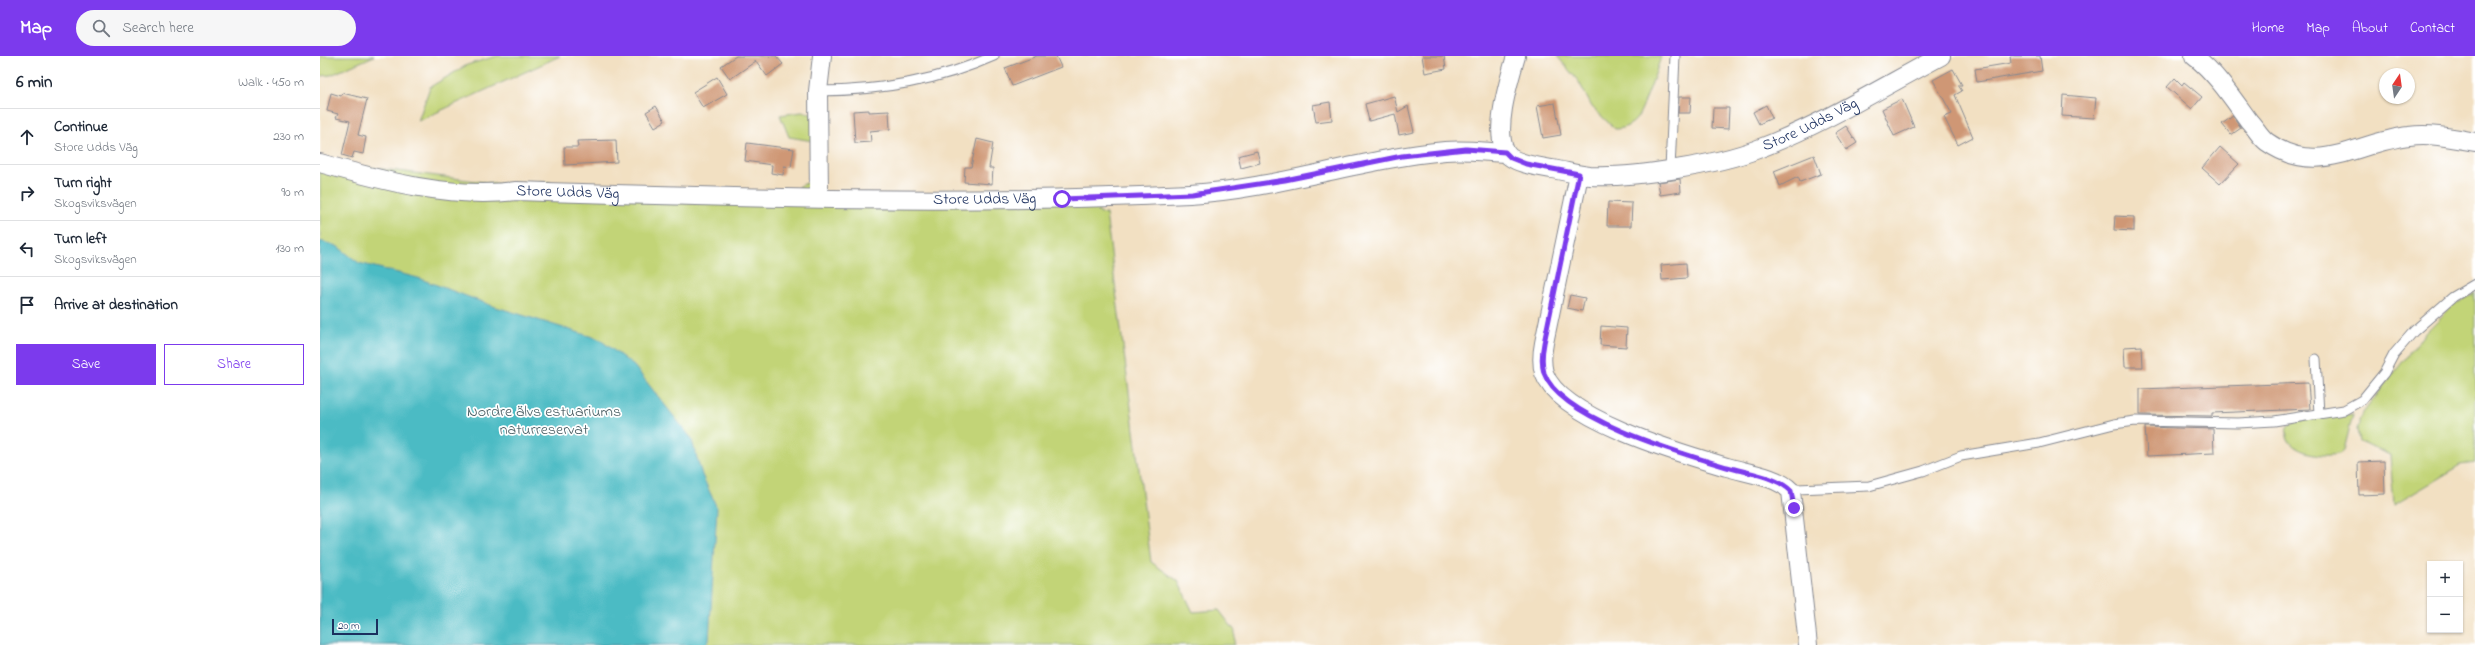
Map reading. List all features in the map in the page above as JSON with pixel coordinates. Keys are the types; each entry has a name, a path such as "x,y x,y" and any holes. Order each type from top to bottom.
{"street":[{"path":"819,198 818,92 822,56"},
{"path":"1505,152 1502,136 1505,102 1516,56"},
{"name":"Store Udds Väg","path":"320,163 416,186 470,194 516,191 998,201 1192,194 1285,180 1417,154 1466,149 1505,152 1511,158 1526,164 1579,174 1626,175 1716,161 1757,150 1837,112 1941,56"},
{"path":"2194,56 2208,69 2265,141 2289,154 2315,159 2334,157 2408,136 2431,134 2475,142"},
{"path":"1579,174 1541,359 1545,374 1554,387 1569,401 1596,418 1624,432 1682,454 1777,481 1791,491 1808,645"}],"lane":[{"path":"818,92 902,85 978,63 994,56"},
{"path":"1670,169 1675,56"},
{"path":"1791,491 1797,489 1869,486 1922,471 1961,456 2039,443 2114,424 2135,422 2238,423 2344,410 2362,400 2384,372 2394,354 2414,331 2453,297 2475,284"},
{"path":"2316,359 2319,414"}],"green space":[{"path":"320,56 374,56 331,75 320,76"},
{"path":"497,56 560,56 418,121 430,87 467,65"},
{"path":"1557,56 1661,56 1637,118 1633,123 1627,126 1615,129 1592,107 1579,82"},
{"path":"802,112 811,114 816,123 815,179 812,188 806,191 799,188 800,186 811,181 813,141 789,137 780,115"},
{"name":"Nordre älvs estuariums naturreservat","path":"320,161 499,184 550,182 550,197 1097,203 1099,213 1106,214 1151,562 1178,581 1193,612 1219,610 1235,631 1234,645 320,645"},
{"path":"2475,293 2475,463 2461,465 2394,505 2390,455 2359,442 2357,429 2363,413 2425,333 2452,306"},
{"path":"2353,414 2344,450 2339,454 2322,455 2304,451 2296,448 2287,436 2287,427 2290,424 2321,417"}],"water":[{"path":"320,241 337,246 359,263 418,278 493,306 599,339 634,366 691,438 702,475 717,508 709,640 705,645 320,645"}],"building":[{"path":"736,56 776,56 783,64 767,76 756,61 730,79 721,66"},
{"path":"1037,56 1056,56 1061,67 1012,86 1005,68"},
{"path":"1422,56 1444,56 1446,69 1425,73"},
{"path":"2010,56 2040,56 2042,71 1977,82 1975,69 2011,63"},
{"path":"1953,69 1962,85 1958,85 1962,91 1955,95 1973,137 1958,145 1944,117 1952,114 1933,80"},
{"path":"717,77 727,94 703,108 693,92"},
{"path":"2175,78 2182,85 2184,82 2202,97 2192,109 2167,87"},
{"path":"331,93 341,96 342,93 367,99 358,135 366,137 363,154 354,152 352,158 342,155 350,121 336,118 338,114 327,111"},
{"path":"2063,95 2096,98 2094,118 2062,116"},
{"path":"1394,96 1398,112 1408,106 1414,132 1399,135 1395,114 1369,121 1365,104"},
{"path":"1679,97 1691,97 1690,113 1678,113"},
{"path":"1902,99 1914,127 1894,136 1882,109"},
{"path":"1330,102 1332,120 1316,122 1313,105"},
{"path":"1555,103 1561,135 1543,138 1537,106"},
{"path":"1766,105 1772,118 1759,124 1753,112"},
{"path":"656,106 665,121 655,127 646,112"},
{"path":"1713,108 1729,108 1728,129 1712,128"},
{"path":"869,110 869,112 889,111 890,129 870,131 871,142 855,143 853,111"},
{"path":"2233,116 2241,128 2231,135 2222,124"},
{"path":"1846,126 1857,143 1846,150 1835,133"},
{"path":"977,139 993,143 989,168 993,168 992,184 964,182 965,167 971,167"},
{"path":"616,140 617,162 565,165 564,147 578,147 577,141"},
{"path":"747,143 794,149 791,167 784,166 783,175 771,173 772,165 745,161"},
{"path":"2220,147 2239,164 2220,184 2202,168"},
{"path":"1257,151 1260,163 1241,168 1238,156"},
{"path":"1814,155 1821,174 1800,182 1798,177 1780,186 1774,171"},
{"path":"1680,179 1681,192 1660,195 1658,182"},
{"path":"1608,202 1632,203 1631,226 1607,226"},
{"path":"2115,216 2134,217 2134,231 2114,230"},
{"path":"1686,263 1687,278 1662,280 1661,265"},
{"path":"1570,295 1585,298 1582,311 1567,308"},
{"path":"1601,326 1627,328 1626,347 1600,345"},
{"path":"2142,346 2143,367 2125,367 2124,347"},
{"path":"2308,383 2310,409 2212,413 2212,416 2140,415 2140,389"},
{"path":"2145,427 2213,429 2214,453 2147,456"},
{"path":"2384,461 2385,494 2359,495 2358,462"}],"route":[{"path":"1062,199 1192,194 1285,180 1402,156 1466,149 1486,152 1505,152 1511,158 1526,164 1579,174 1541,359 1545,374 1554,387 1569,401 1596,418 1624,432 1682,454 1777,481 1791,491 1794,500 1794,508"}]}
